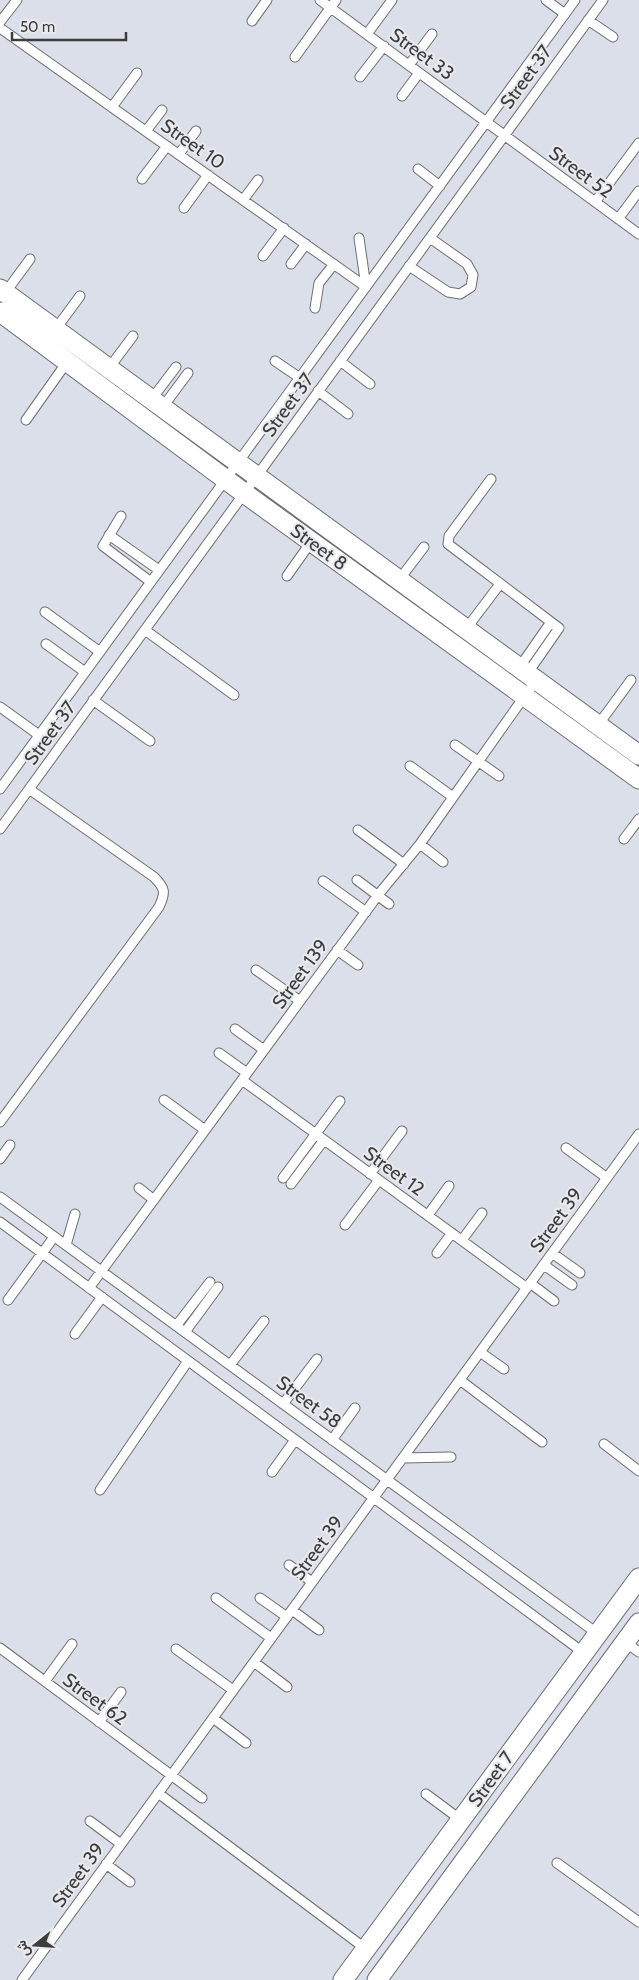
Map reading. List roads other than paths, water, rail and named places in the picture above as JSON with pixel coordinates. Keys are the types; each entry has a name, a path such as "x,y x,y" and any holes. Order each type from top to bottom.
{"street":[{"name":"Street 8","path":"3,291 639,755"},
{"name":"Street 8","path":"0,312 311,542 639,779"},
{"name":"Street 7","path":"343,1980 639,1578"},
{"name":"Street 7","path":"377,1980 632,1647 639,1623"}],"lane":[{"path":"0,22 17,0"},
{"path":"252,21 268,0"},
{"name":"Street 33","path":"320,0 504,135"},
{"path":"295,57 336,0"},
{"path":"367,34 392,0"},
{"path":"546,0 565,14"},
{"name":"Street 37","path":"0,789 575,0"},
{"name":"Street 37","path":"0,829 603,0"},
{"path":"588,20 613,37"},
{"name":"Street 10","path":"0,28 366,287"},
{"path":"409,65 432,34"},
{"path":"360,77 384,46"},
{"path":"112,107 138,73"},
{"path":"402,96 419,73"},
{"path":"146,131 162,110"},
{"path":"179,154 196,131"},
{"name":"Street 52","path":"504,135 639,234"},
{"path":"595,202 639,143"},
{"path":"142,179 167,146"},
{"path":"418,170 440,186"},
{"path":"184,208 208,175"},
{"path":"243,200 258,180"},
{"path":"618,219 639,192"},
{"path":"263,256 284,228"},
{"path":"359,238 366,287"},
{"path":"410,266 448,292 460,294 471,287 473,275 467,264 430,238"},
{"path":"291,264 306,244"},
{"path":"3,291 30,260"},
{"path":"315,308 320,283 334,264"},
{"path":"55,330 80,296"},
{"path":"108,368 133,336"},
{"path":"276,361 300,378"},
{"path":"26,420 67,362"},
{"path":"340,362 370,384"},
{"path":"157,404 176,366"},
{"path":"157,404 188,373"},
{"path":"318,391 348,414"},
{"path":"491,479 448,540 450,546 559,628 527,674"},
{"path":"122,516 103,544 104,548 151,582"},
{"path":"109,534 159,570"},
{"path":"287,576 311,542"},
{"path":"399,580 424,547"},
{"path":"466,630 500,584"},
{"path":"45,612 100,652"},
{"path":"527,674 551,622"},
{"path":"145,630 234,695"},
{"path":"46,644 85,672"},
{"name":"Street 139","path":"89,1288 378,895 420,844 524,696 527,674"},
{"path":"598,725 631,680"},
{"path":"93,700 150,741"},
{"path":"0,707 39,735"},
{"path":"455,745 499,776"},
{"path":"410,766 453,797"},
{"path":"0,1122 159,907 164,896 162,885 154,877 29,789"},
{"path":"624,839 639,819"},
{"path":"358,830 404,864"},
{"path":"420,844 443,862"},
{"path":"357,880 389,904"},
{"path":"323,881 366,912"},
{"path":"338,950 358,965"},
{"path":"256,970 300,1001"},
{"path":"235,1029 264,1050"},
{"name":"Street 12","path":"219,1053 245,1077 324,1140 452,1233 554,1301"},
{"path":"164,1100 205,1130"},
{"path":"283,1178 340,1101"},
{"path":"370,1174 402,1131"},
{"name":"Street 39","path":"22,1980 552,1253 638,1139"},
{"path":"291,1184 324,1140"},
{"path":"0,1159 10,1145"},
{"path":"566,1148 607,1178"},
{"path":"345,1225 379,1180"},
{"path":"428,1215 449,1186"},
{"path":"139,1188 154,1200"},
{"name":"Street 58","path":"0,1197 598,1634"},
{"path":"462,1240 482,1213"},
{"path":"66,1245 75,1214"},
{"path":"0,1234 3,1224"},
{"name":"Street 58","path":"3,1224 584,1653"},
{"path":"438,1253 452,1233"},
{"path":"8,1300 54,1237"},
{"path":"552,1253 580,1273"},
{"path":"544,1265 572,1285"},
{"path":"176,1326 210,1282"},
{"path":"185,1332 218,1288"},
{"path":"75,1334 102,1297"},
{"path":"230,1366 264,1321"},
{"path":"480,1352 504,1370"},
{"path":"283,1404 317,1359"},
{"path":"100,1490 188,1361"},
{"path":"460,1380 542,1442"},
{"path":"332,1440 356,1408"},
{"path":"272,1472 295,1440"},
{"path":"604,1444 639,1471"},
{"path":"402,1458 451,1457"},
{"path":"289,1565 312,1582"},
{"path":"216,1598 271,1638"},
{"path":"260,1598 320,1630"},
{"path":"45,1682 72,1644"},
{"name":"Street 62","path":"0,1648 202,1798"},
{"path":"176,1648 233,1690"},
{"path":"254,1662 287,1687"},
{"path":"99,1722 121,1692"},
{"path":"213,1718 246,1743"},
{"path":"158,1793 366,1949"},
{"path":"426,1794 461,1820"},
{"path":"90,1821 121,1844"},
{"path":"557,1863 639,1922"},
{"path":"106,1864 130,1882"}]}
